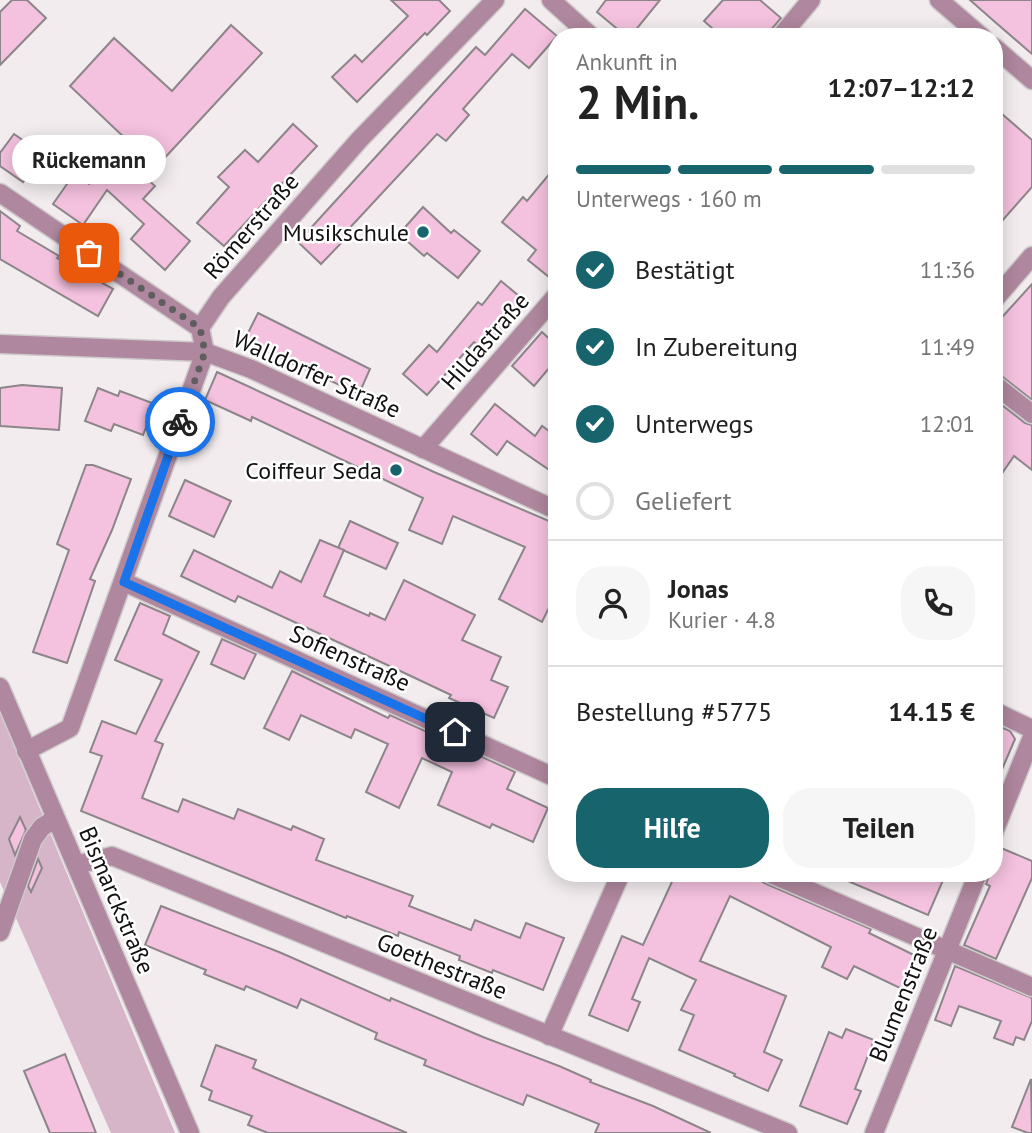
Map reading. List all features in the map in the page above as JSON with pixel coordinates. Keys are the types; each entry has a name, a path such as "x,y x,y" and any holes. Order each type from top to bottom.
{"street":[{"name":"Römerstraße","path":"200,328 221,297 360,139 495,0"},
{"path":"551,0 582,28"},
{"path":"788,28 811,0"},
{"path":"939,0 972,28"},
{"path":"1003,55 1032,80"},
{"path":"0,193 200,328 205,352 70,728 26,751"},
{"path":"1003,290 1032,256"},
{"name":"Hildastraße","path":"423,449 548,305"},
{"name":"Walldorfer Straße","path":"0,345 205,352 251,369 548,506"},
{"path":"1003,391 1032,414"},
{"name":"Sofienstraße","path":"124,582 548,774"},
{"name":"Bismarckstraße","path":"0,687 190,1133"},
{"path":"1003,715 1032,729"},
{"path":"1003,810 1032,737"},
{"path":"0,932 33,839 42,827 55,819"},
{"name":"Goethestraße","path":"76,865 112,856 788,1133"},
{"path":"549,1036 617,882"},
{"path":"789,882 1032,987"},
{"name":"Blumenstraße","path":"874,1133 974,882"}],"shaded area":[{"path":"0,713 175,1133 111,1133 0,882"}],"building":[{"path":"12,0 27,0 46,18 0,65 0,12"},
{"path":"391,0 439,0 450,11 357,102 332,77 355,55 362,62 408,16"},
{"path":"606,0 660,0 637,28 616,28 597,12"},
{"path":"723,0 760,0 781,18 773,28 712,28 704,21"},
{"path":"970,0 1032,0 1032,54 1003,28"},
{"path":"525,9 548,28 548,46 529,68 512,54 463,109 469,115 446,141 437,134 344,234 347,237 321,264 298,242 476,47 485,55"},
{"path":"231,25 262,53 146,178 155,186 143,199 190,241 165,270 131,239 144,224 107,190 83,225 53,204 74,174 89,184 128,141 70,86 114,38 172,91"},
{"path":"1003,115 1032,140 1032,187 1003,220"},
{"path":"293,124 317,146 224,246 197,223 229,187 218,177 245,150 258,162"},
{"path":"14,134 43,154 23,182 0,166 0,153"},
{"path":"548,176 548,276 528,260 536,250 502,222 523,197 527,201"},
{"path":"423,207 451,233 454,230 480,251 458,278 427,253 424,256 399,234"},
{"path":"0,211 20,226 17,231 59,256 57,258 113,289 98,316 0,259"},
{"path":"501,281 525,301 484,350 474,342 427,395 403,374 429,345 437,352 478,302 482,305"},
{"path":"1032,284 1032,400 1003,377 1003,316"},
{"path":"258,313 370,369 359,394 244,341"},
{"path":"542,332 548,338 548,369 534,386 512,366"},
{"path":"217,372 434,472 548,521 548,610 542,622 499,599 525,547 453,516 442,544 409,530 423,498 252,417 251,421 205,400"},
{"path":"22,385 62,388 59,430 0,426 0,388"},
{"path":"98,388 118,396 120,391 155,404 143,435 114,424 111,431 85,421"},
{"path":"495,404 535,436 542,426 548,430 548,469 507,441 497,455 471,434"},
{"path":"1003,406 1025,423 1032,425 1032,470 1014,456 1003,472"},
{"path":"86,465 131,479 90,579 95,581 67,663 33,652 69,550 57,544"},
{"path":"185,480 231,501 214,537 169,516"},
{"path":"350,521 398,543 386,569 338,548"},
{"path":"320,540 344,550 324,596 369,616 370,613 385,620 404,580 475,615 462,640 501,657 491,680 508,687 494,718 449,698 451,695 238,596 235,602 181,576 194,550 272,588 280,571 301,582"},
{"path":"140,603 170,616 163,634 199,652 155,741 163,744 142,798 178,812 183,799 234,819 238,809 291,830 293,826 324,839 316,860 413,896 409,906 471,930 475,920 520,938 526,923 564,938 543,990 459,960 460,956 399,932 398,936 347,916 346,918 81,811 102,756 90,752 102,721 136,734 162,680 115,660"},
{"path":"222,639 256,654 244,679 211,664"},
{"path":"292,671 388,718 390,715 515,772 507,789 548,808 533,842 492,824 490,828 438,805 452,772 422,758 399,808 366,792 388,744 355,729 351,738 301,715 289,740 264,728"},
{"path":"1003,728 1010,731 1015,739 1003,767"},
{"path":"20,817 26,830 15,855 9,839"},
{"path":"1003,849 1032,861 1032,878 996,959 964,945 990,886 986,884 1003,882"},
{"path":"38,859 42,868 31,892 28,886"},
{"path":"672,882 763,882 871,929 869,933 918,957 902,989 854,966 847,979 822,967 831,947 730,896 700,961 786,996 764,1052 782,1060 768,1091 679,1050 694,1015 681,1010 696,980 649,958 632,999 640,1002 628,1031 589,1015 622,936 643,945"},
{"path":"850,882 942,882 928,915"},
{"path":"161,906 279,952 390,1001 391,998 559,1066 591,1080 590,1082 653,1106 711,1133 595,1133 599,1124 527,1095 523,1105 424,1065 426,1060 375,1039 377,1033 301,999 297,1008 246,986 244,990 204,974 206,970 145,945"},
{"path":"955,966 1032,998 1032,1021 1024,1040 1016,1037 1013,1045 994,1038 1001,1021 959,1006 951,1026 935,1020"},
{"path":"846,1029 874,1040 855,1089 861,1091 847,1124 800,1106 829,1032 842,1038"},
{"path":"216,1045 256,1060 253,1068 407,1133 268,1133 248,1125 252,1116 209,1100 212,1091 201,1086"},
{"path":"65,1054 96,1133 50,1133 24,1071"},
{"path":"1031,1079 1032,1133 1028,1133 1012,1127"}],"way so far":[{"path":"89,253 200,328 205,352 180,422"}],"place":[{"name":"Musikschule","path":"423,232"},
{"name":"Rückemann","path":"89,253"},
{"name":"Coiffeur Seda","path":"396,470"}],"route":[{"path":"180,422 124,582 455,732"}]}
